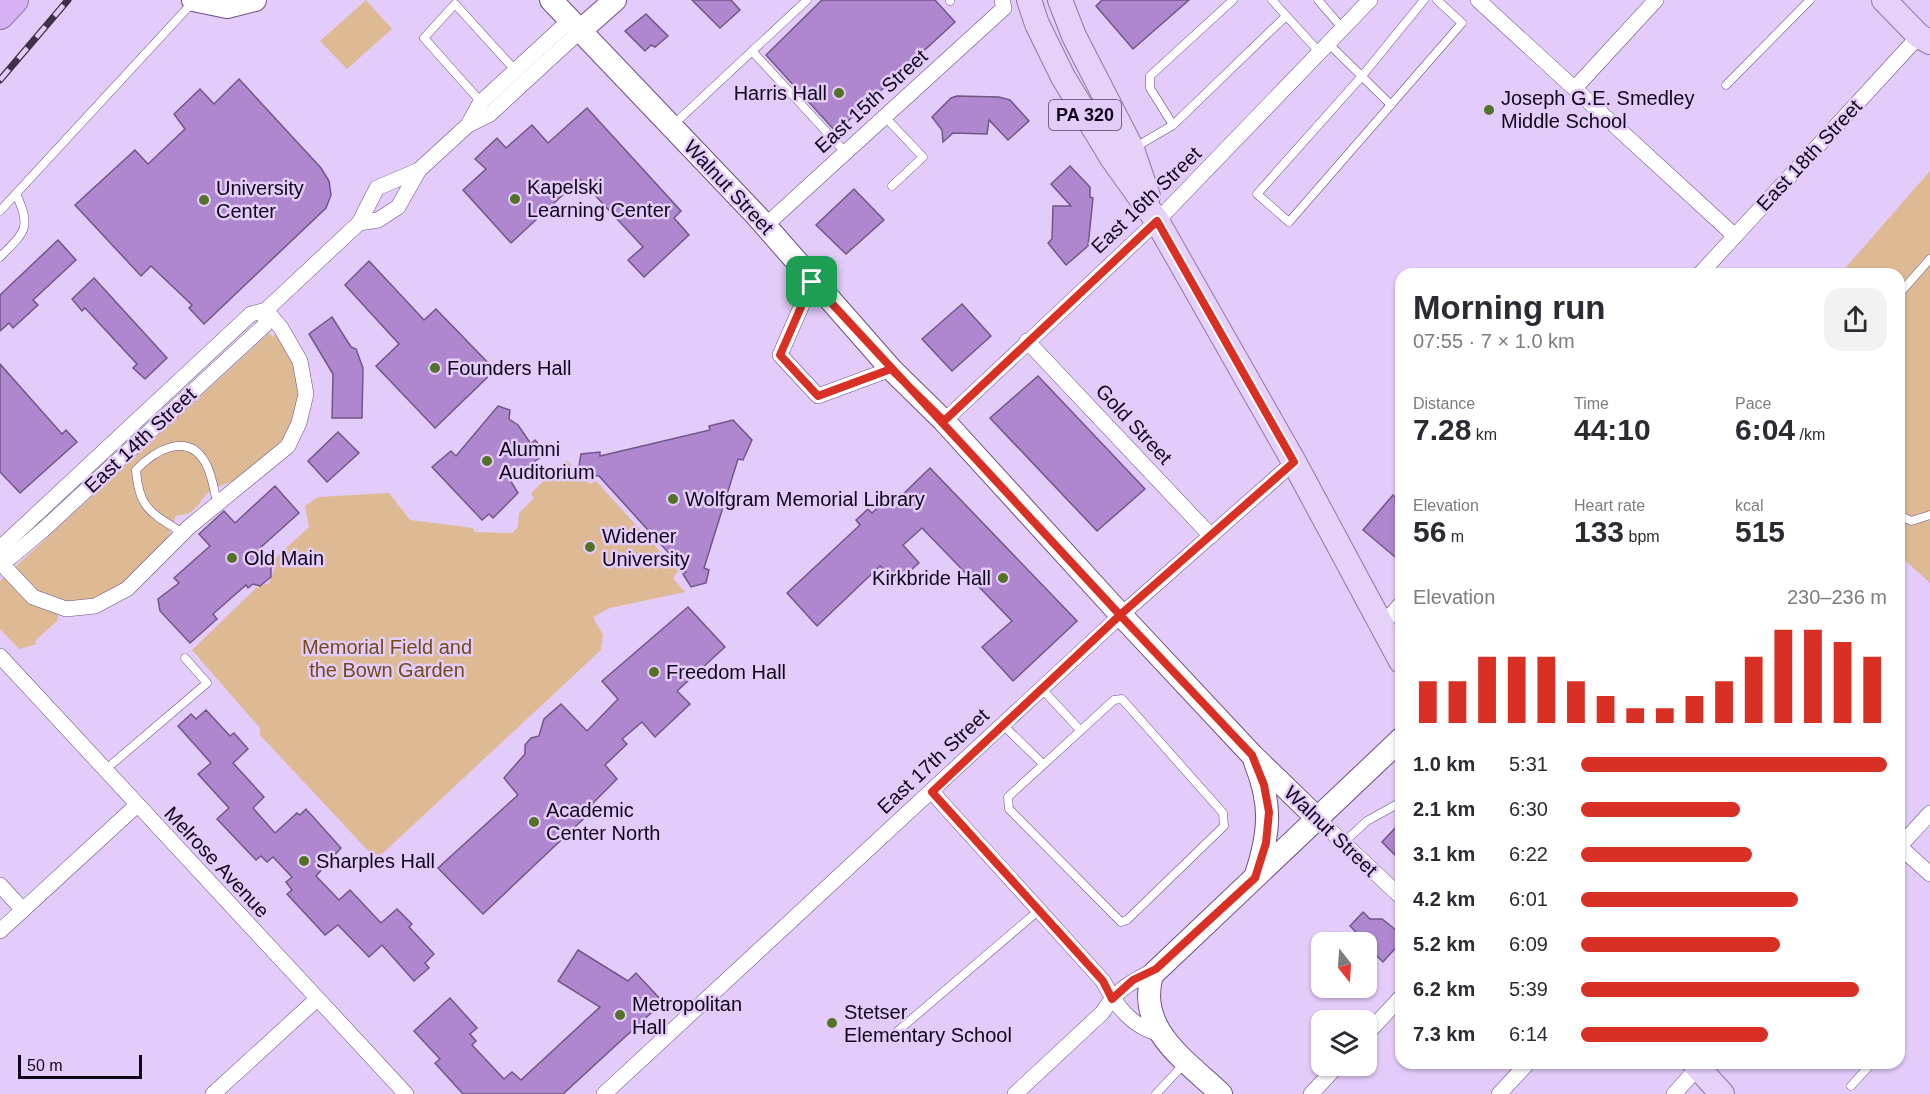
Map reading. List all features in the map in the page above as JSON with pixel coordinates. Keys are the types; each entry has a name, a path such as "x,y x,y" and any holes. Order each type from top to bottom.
{"highway":[{"path":"0,15 14,0"}],"main road":[{"name":"PA 320","path":"1029,0 1051,53 1078,104 1112,158 1157,221 1294,462 1395,650"},
{"name":"PA 320","path":"1060,0 1074,36 1132,149 1157,221"},
{"path":"1884,0 1925,39"},
{"path":"1701,1069 1722,1094"}],"street":[{"path":"199,2 226,7 255,0"},
{"name":"Walnut Street","path":"551,0 766,225 812,282 891,369 944,421 1120,615 1252,755 1395,891"},
{"name":"East 14th Street","path":"359,223 378,220 398,207 419,170 468,125 490,114 575,26 592,0"},
{"name":"East 14th Street","path":"468,125 481,102 515,70 615,0"},
{"name":"East 16th Street","path":"944,421 1157,221 1370,0"},
{"path":"1478,0 1735,236"},
{"path":"1575,88 1653,1"},
{"name":"East 15th Street","path":"766,225 885,117 1003,4"},
{"name":"East 18th Street","path":"1706,268 1925,39"},
{"name":"East 14th Street","path":"0,549 251,314 266,309 359,223 377,188 398,177 419,170"},
{"path":"812,282 780,355 818,396 891,369"},
{"path":"0,561 33,597 66,609 95,606 127,589 183,533 288,446 299,423 306,394 300,361 281,328 266,309"},
{"name":"East 14th Street","path":"0,561 10,557 43,530 265,325 266,309"},
{"name":"Gold Street","path":"1027,341 1211,536"},
{"name":"East 17th Street","path":"604,1094 932,792 1120,615 1294,462"},
{"path":"1381,626 1395,611"},
{"name":"Melrose Avenue","path":"0,656 136,806 406,1094"},
{"path":"1015,1094 1102,1013 1112,999 1133,980 1156,969 1395,745"},
{"path":"1252,755 1264,785 1269,812 1266,843 1255,878"},
{"path":"932,792 1103,981 1112,999 1138,1026 1159,1034 1221,1094"},
{"path":"0,932 136,806"},
{"path":"1905,840 1930,813"},
{"path":"1905,851 1930,874"},
{"path":"0,885 23,910"},
{"path":"1156,969 1150,982 1148,998 1159,1034"},
{"path":"213,1094 317,999"},
{"path":"1377,1023 1395,1004"},
{"path":"1500,1094 1522,1069"},
{"path":"1674,1094 1695,1069"},
{"path":"1311,1094 1328,1076"}],"lane":[{"path":"672,126 807,0"},
{"path":"1173,125 1150,88 1150,76 1233,0"},
{"path":"1272,0 1286,16 1324,49 1362,76 1391,105"},
{"path":"1318,0 1343,29"},
{"path":"1424,0 1362,76 1257,194 1290,222 1462,23 1437,0"},
{"path":"1726,85 1810,0"},
{"path":"0,211 199,2"},
{"path":"481,102 424,38 455,4 515,70"},
{"path":"1132,149 1173,125 1286,16"},
{"path":"752,51 846,152"},
{"path":"885,117 923,157 892,186"},
{"path":"0,257 24,233 26,219 16,194"},
{"path":"1905,287 1930,259"},
{"path":"183,533 146,509 138,491 136,470 151,454 167,447 183,447 196,452 204,461 212,479 218,504"},
{"path":"1905,518 1911,521 1930,515"},
{"path":"105,770 207,683 185,658"},
{"path":"1042,688 1080,730"},
{"path":"1122,699 1223,813 1226,820 1224,826 1127,920 1117,920 1009,809 1008,797 1043,764 1114,700 1122,699"},
{"path":"1003,725 1043,764"},
{"path":"1343,843 1367,821 1395,805"},
{"path":"893,1035 1038,910"},
{"path":"1156,1094 1187,1061"},
{"path":"1851,1086 1866,1069"}],"green space":[{"path":"366,0 392,29 347,69 320,41"},
{"path":"1930,171 1930,583 1905,560 1905,268 1845,268"},
{"path":"269,333 273,337 276,333 289,357 296,378 298,397 295,415 287,432 258,464 237,479 208,493 192,511 176,516 165,545 121,588 93,599 76,600 59,613 57,621 35,641 37,644 19,649 0,629 0,581"},
{"name":"Memorial Field and the Bown Garden","path":"566,460 590,484 596,481 678,571 673,578 685,592 610,608 593,617 603,635 601,650 382,854 372,855 260,735 260,728 192,650 257,587 269,583 276,564 273,560 309,527 305,506 318,497 389,493 410,520 473,528 475,532 512,533 518,527 519,513 534,498 531,493"}],"building":[{"path":"692,0 731,0 740,10 720,28"},
{"name":"Harris Hall","path":"822,0 935,0 955,22 836,132 766,55"},
{"path":"1102,0 1189,0 1133,49 1096,6"},
{"path":"646,14 668,36 655,47 651,45 645,51 625,31"},
{"name":"University Center","path":"239,79 321,168 329,181 331,195 326,208 204,324 189,308 192,305 151,266 141,276 75,205 135,150 148,164 185,129 174,114 200,89 214,104"},
{"path":"957,96 999,97 1010,100 1029,121 1008,140 989,120 987,134 953,133 943,142 942,130 932,117 951,98"},
{"name":"Kapelski Learning Center","path":"587,108 681,211 674,218 689,235 644,277 628,260 643,247 580,179 511,243 463,190 486,169 475,159 497,138 506,148 532,125 548,143"},
{"path":"1070,166 1090,187 1090,197 1093,198 1088,246 1066,265 1048,243 1052,239 1053,206 1071,206 1051,184"},
{"path":"854,189 884,220 846,254 816,225"},
{"path":"58,240 76,260 33,300 38,305 13,328 9,323 0,331 0,295"},
{"name":"Founders Hall","path":"369,261 424,320 436,309 495,370 435,428 376,366 399,344 345,285"},
{"path":"94,278 167,358 145,379 133,368 137,364 85,308 82,311 72,299"},
{"path":"962,304 991,336 952,371 922,339"},
{"path":"332,317 351,347 356,349 363,368 362,418 332,418 333,374 309,334"},
{"path":"0,364 62,434 66,430 77,442 20,493 0,472"},
{"path":"1038,376 1145,489 1097,531 990,418"},
{"name":"Alumni Auditorium","path":"498,406 510,410 509,419 518,425 531,444 535,440 546,453 510,480 518,493 493,518 489,514 482,520 432,467 451,451 456,456"},
{"name":"Wolfgram Memorial Library","path":"733,420 752,440 743,460 738,459 704,568 709,570 706,583 691,587 683,574 686,572 599,476 590,475 579,466 581,454 600,452 600,456 710,430 709,426"},
{"path":"338,432 359,453 327,482 308,461"},
{"name":"Kirkbride Hall","path":"930,468 1077,621 1013,681 982,647 1012,621 922,528 903,545 919,563 897,582 880,566 817,626 787,593 860,525 856,520 868,509 872,513 890,496 896,501"},
{"name":"Old Main","path":"275,486 299,513 260,548 274,564 271,568 271,577 260,586 253,584 248,588 246,585 213,614 217,619 190,643 160,611 158,599 179,583 174,578 210,546 199,534 224,511 235,523"},
{"path":"1393,495 1395,497 1395,557 1363,530"},
{"name":"Academic Center North","path":"688,607 725,647 677,691 690,704 655,737 642,722 622,739 627,744 605,765 617,779 592,804 595,808 483,914 438,868 518,795 504,778 525,754 525,745 531,738 539,736 544,719 561,704 587,731 618,699 602,681"},
{"path":"206,710 230,736 234,733 248,749 233,763 264,797 253,808 275,833 297,813 300,815 306,809 341,848 316,876 339,900 350,890 381,923 397,909 412,924 409,927 434,954 425,963 429,968 414,981 382,945 369,957 338,925 325,935 287,894 292,890 286,882 292,877 273,857 267,862 261,856 256,860 217,819 229,808 198,774 211,763 178,726 191,714 196,719"},
{"path":"1395,828 1395,855 1382,842"},
{"path":"1363,912 1370,919 1382,919 1395,929 1395,949 1383,962 1377,956 1377,932 1355,931 1350,926"},
{"name":"Metropolitan Hall","path":"578,950 628,981 636,973 663,1002 563,1094 463,1094 435,1063 440,1059 414,1031 450,998 477,1028 470,1034 476,1041 472,1045 504,1079 512,1072 521,1080 600,1007 558,981"}],"railway":[{"path":"0,80 68,0"}],"place":[{"name":"Harris Hall","path":"839,93"},
{"name":"Joseph G.E. Smedley Middle School","path":"1489,110"},
{"name":"Kapelski Learning Center","path":"515,199"},
{"name":"University Center","path":"204,200"},
{"name":"Founders Hall","path":"435,368"},
{"name":"Alumni Auditorium","path":"487,461"},
{"name":"Wolfgram Memorial Library","path":"673,499"},
{"name":"Widener University","path":"590,547"},
{"name":"Old Main","path":"232,558"},
{"name":"Kirkbride Hall","path":"1003,578"},
{"name":"Freedom Hall","path":"654,672"},
{"name":"Academic Center North","path":"534,822"},
{"name":"Sharples Hall","path":"304,861"},
{"name":"Metropolitan Hall","path":"620,1015"},
{"name":"Stetser Elementary School","path":"832,1023"}],"route":[{"path":"812,282 780,355 818,396 891,369 944,421 1157,221 1294,462 1120,615 1252,755 1264,785 1269,812 1266,843 1255,878 1156,969 1133,980 1112,999 1103,981 932,792 1120,615 944,421 891,369 812,282"}]}
